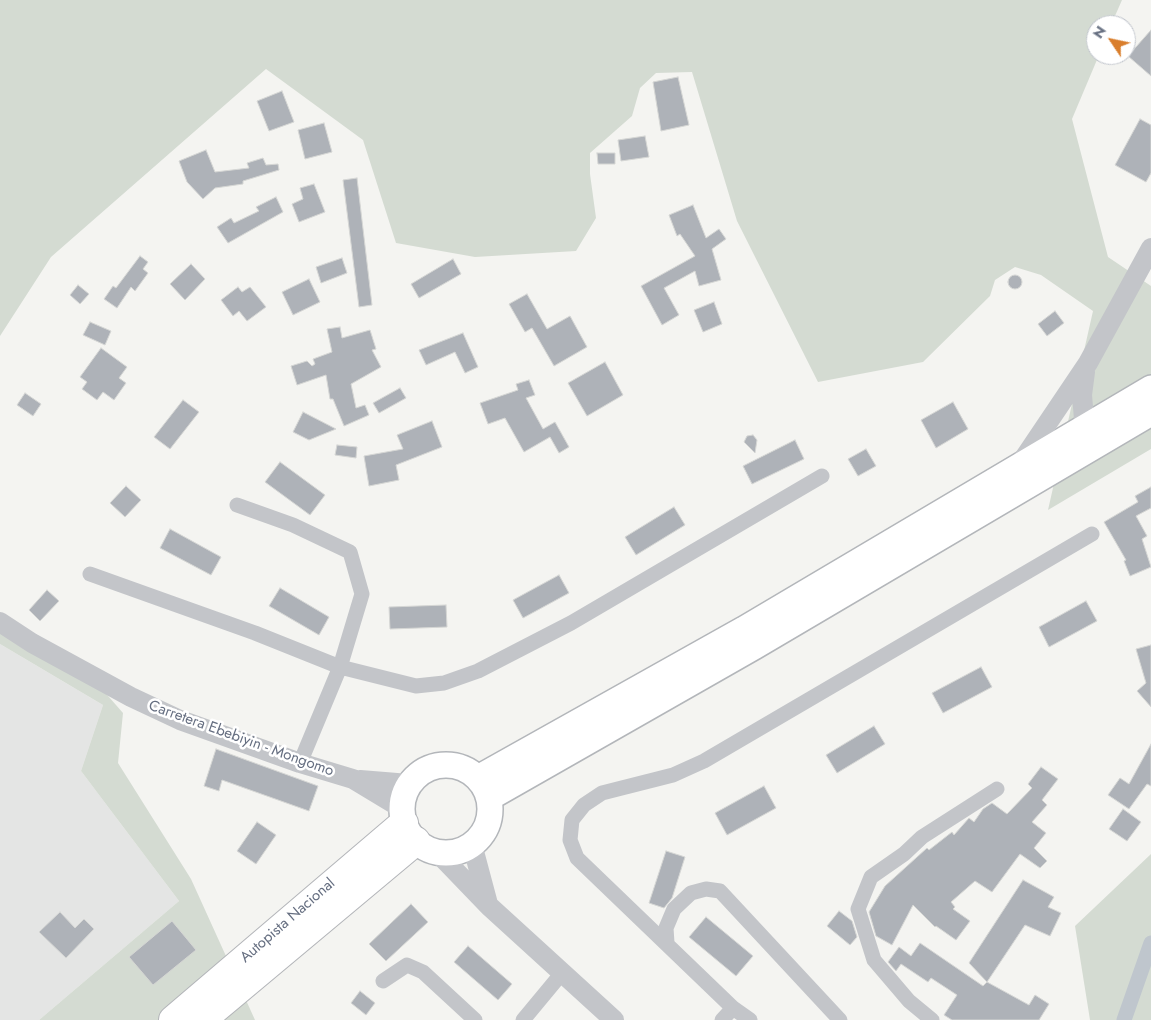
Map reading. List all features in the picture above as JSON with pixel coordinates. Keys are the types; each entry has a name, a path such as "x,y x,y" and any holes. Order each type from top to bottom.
{"highway":[{"name":"Autopista Nacional","path":"173,1020 414,831"},
{"name":"Autopista Nacional","path":"202,1020 414,831"}],"main road":[{"path":"483,788 744,629 1151,388"},
{"path":"483,788 754,647 1151,413"},
{"path":"442,764 462,767 483,788 489,819 479,837 472,844 455,852 414,831 403,796 409,784 423,770 442,764"}],"street":[{"path":"1020,464 1088,363 1151,248"},
{"path":"1073,459 1082,430 1082,382 1088,363"},
{"path":"90,574 255,633 340,667 416,686 444,683 478,670 571,623 822,476"},
{"path":"237,505 293,525 350,552 362,594 340,667 300,763"},
{"path":"750,1020 733,1008 577,858 570,840 572,820 584,805 602,793 673,775 704,761 1092,534"},
{"name":"Carretera Ebebiyin - Mongomo","path":"0,622 32,644 131,698 180,720 300,763 353,779 409,784"},
{"name":"Carretera Ebebiyin - Mongomo","path":"353,779 414,831 489,906 614,1020"},
{"path":"932,1020 909,1001 874,960 858,908 871,877 904,854 922,838 998,789"},
{"path":"472,844 489,906"},
{"path":"667,943 666,928 674,909 690,894 706,889 720,891 840,1020"},
{"path":"383,981 407,965 423,972 475,1020"},
{"path":"523,1020 562,973"},
{"path":"722,1020 733,1008"}],"shaded area":[{"path":"0,0 1122,0 1115,15 1086,15 1086,65 1095,65 1072,119 1108,257 1151,286 1151,449 1048,510 1093,311 1041,275 1015,267 995,280 990,296 923,362 818,382 737,221 692,72 656,73 640,88 632,116 590,153 590,174 596,218 576,251 475,257 396,243 363,140 266,69 51,257 0,336"},
{"path":"0,622 88,673 123,713 118,763 191,879 255,1020 39,1020 179,901 81,771 103,705 0,644"},
{"path":"0,644 103,705 81,771 179,901 39,1020 0,1020"},
{"path":"1151,854 1151,1020 1090,1020 1075,926"}],"building":[{"path":"1151,30 1151,76 1136,63 1136,47"},
{"path":"678,77 689,125 661,131 653,82"},
{"path":"282,91 294,122 269,131 257,101"},
{"path":"1140,119 1151,125 1151,173 1146,182 1115,165"},
{"path":"324,123 332,152 305,159 298,130"},
{"path":"645,136 649,157 621,161 618,140"},
{"path":"206,150 215,172 249,168 247,163 263,158 266,165 278,164 279,170 243,181 243,184 215,188 203,199 187,182 179,161"},
{"path":"597,153 615,153 615,164 598,164"},
{"path":"357,178 372,305 359,307 343,180"},
{"path":"314,184 325,212 299,222 292,204 303,199 300,188"},
{"path":"276,197 283,212 228,243 217,227 231,218 234,223 259,211 256,207"},
{"path":"693,205 706,238 719,229 726,239 712,249 721,280 699,286 695,271 664,288 679,315 662,325 641,286 695,256 680,234 677,236 669,215"},
{"path":"140,256 148,262 143,269 148,273 135,291 131,287 117,308 104,299 113,286 116,288"},
{"path":"342,258 347,273 321,283 316,267"},
{"path":"453,259 461,274 419,298 411,284"},
{"path":"191,264 205,279 185,300 170,284"},
{"path":"1012,275 1018,275 1022,282 1018,289 1012,289 1008,285 1008,279"},
{"path":"309,279 320,302 293,315 282,292"},
{"path":"78,285 89,294 80,304 70,295"},
{"path":"238,287 242,292 250,287 266,307 247,321 239,311 233,316 221,300"},
{"path":"527,294 547,329 570,316 587,347 554,366 532,328 525,332 509,304"},
{"path":"714,302 722,324 703,332 694,310"},
{"path":"1055,311 1064,323 1047,336 1038,324"},
{"path":"90,322 111,331 105,345 83,335"},
{"path":"340,327 342,338 370,330 376,349 372,350 381,367 351,384 356,408 365,405 369,415 344,426 333,399 330,399 326,375 297,385 291,366 307,361 312,366 315,364 313,359 332,352 327,329"},
{"path":"463,333 478,367 465,373 455,352 426,365 419,350"},
{"path":"101,348 127,367 119,378 126,383 114,400 103,392 97,400 82,389 87,382 80,377"},
{"path":"605,362 623,395 587,416 568,383"},
{"path":"529,380 535,395 526,398 543,429 555,422 569,447 559,453 550,437 524,452 505,418 488,424 480,403 518,390 516,384"},
{"path":"400,388 406,398 379,413 373,403"},
{"path":"25,393 41,404 33,416 17,405"},
{"path":"183,400 199,412 170,449 154,437"},
{"path":"953,402 968,429 936,448 921,420"},
{"path":"303,412 336,429 309,440 293,432"},
{"path":"432,421 442,447 396,465 399,480 369,486 364,456 403,449 397,435"},
{"path":"753,435 757,440 755,453 744,442 747,436"},
{"path":"795,440 804,459 752,484 743,466"},
{"path":"337,445 357,447 356,458 335,455"},
{"path":"866,449 876,466 858,476 848,459"},
{"path":"280,462 325,495 310,515 265,482"},
{"path":"126,486 141,500 125,517 110,503"},
{"path":"1151,487 1151,508 1136,516 1147,536 1142,539 1151,567 1130,576 1124,561 1126,560 1104,522 1138,502 1135,496"},
{"path":"674,507 685,525 636,555 625,537"},
{"path":"170,529 221,557 211,575 160,548"},
{"path":"559,575 569,593 523,618 513,600"},
{"path":"280,588 329,617 319,635 269,606"},
{"path":"47,590 59,601 40,621 29,610"},
{"path":"1086,601 1097,621 1049,647 1039,627"},
{"path":"446,605 447,627 390,629 389,607"},
{"path":"1151,645 1151,707 1137,691 1146,683 1136,649"},
{"path":"981,667 992,687 943,713 932,693"},
{"path":"874,726 885,744 837,773 826,755"},
{"path":"1151,744 1151,786 1147,784 1129,809 1108,795 1120,778 1129,784"},
{"path":"216,749 318,786 309,811 222,780 219,791 204,786"},
{"path":"1041,767 1058,779 1042,800 1047,805 1032,822 1046,833 1034,848 1047,861 1040,868 1020,854 992,892 975,881 951,902 955,907 953,909 970,921 956,940 935,927 913,905 892,945 876,936 869,912 885,886 927,848 929,850 952,832 954,835 969,818 974,822 983,809 992,803 1007,814 1032,788 1028,784"},
{"path":"764,786 776,808 727,835 715,813"},
{"path":"1123,809 1141,822 1127,841 1109,829"},
{"path":"257,822 276,835 256,864 237,851"},
{"path":"666,851 685,857 672,898 664,908 649,903"},
{"path":"1023,880 1054,897 1048,907 1061,913 1050,936 1025,925 987,982 969,963"},
{"path":"411,904 428,922 386,961 369,944"},
{"path":"839,911 852,921 857,937 850,945 827,926"},
{"path":"60,912 75,928 84,919 94,929 66,958 39,932"},
{"path":"706,917 753,956 736,976 689,937"},
{"path":"172,921 196,950 153,985 129,957"},
{"path":"920,943 983,986 987,982 1029,1005 1035,995 1049,1004 1039,1020 952,1020 944,1015 957,995 931,978 928,982 901,964 896,971 888,962 899,947 911,956"},
{"path":"468,946 512,984 498,1000 454,962"},
{"path":"360,991 375,1003 366,1015 351,1003"}],"waterway":[{"path":"1124,1020 1151,943"}]}
